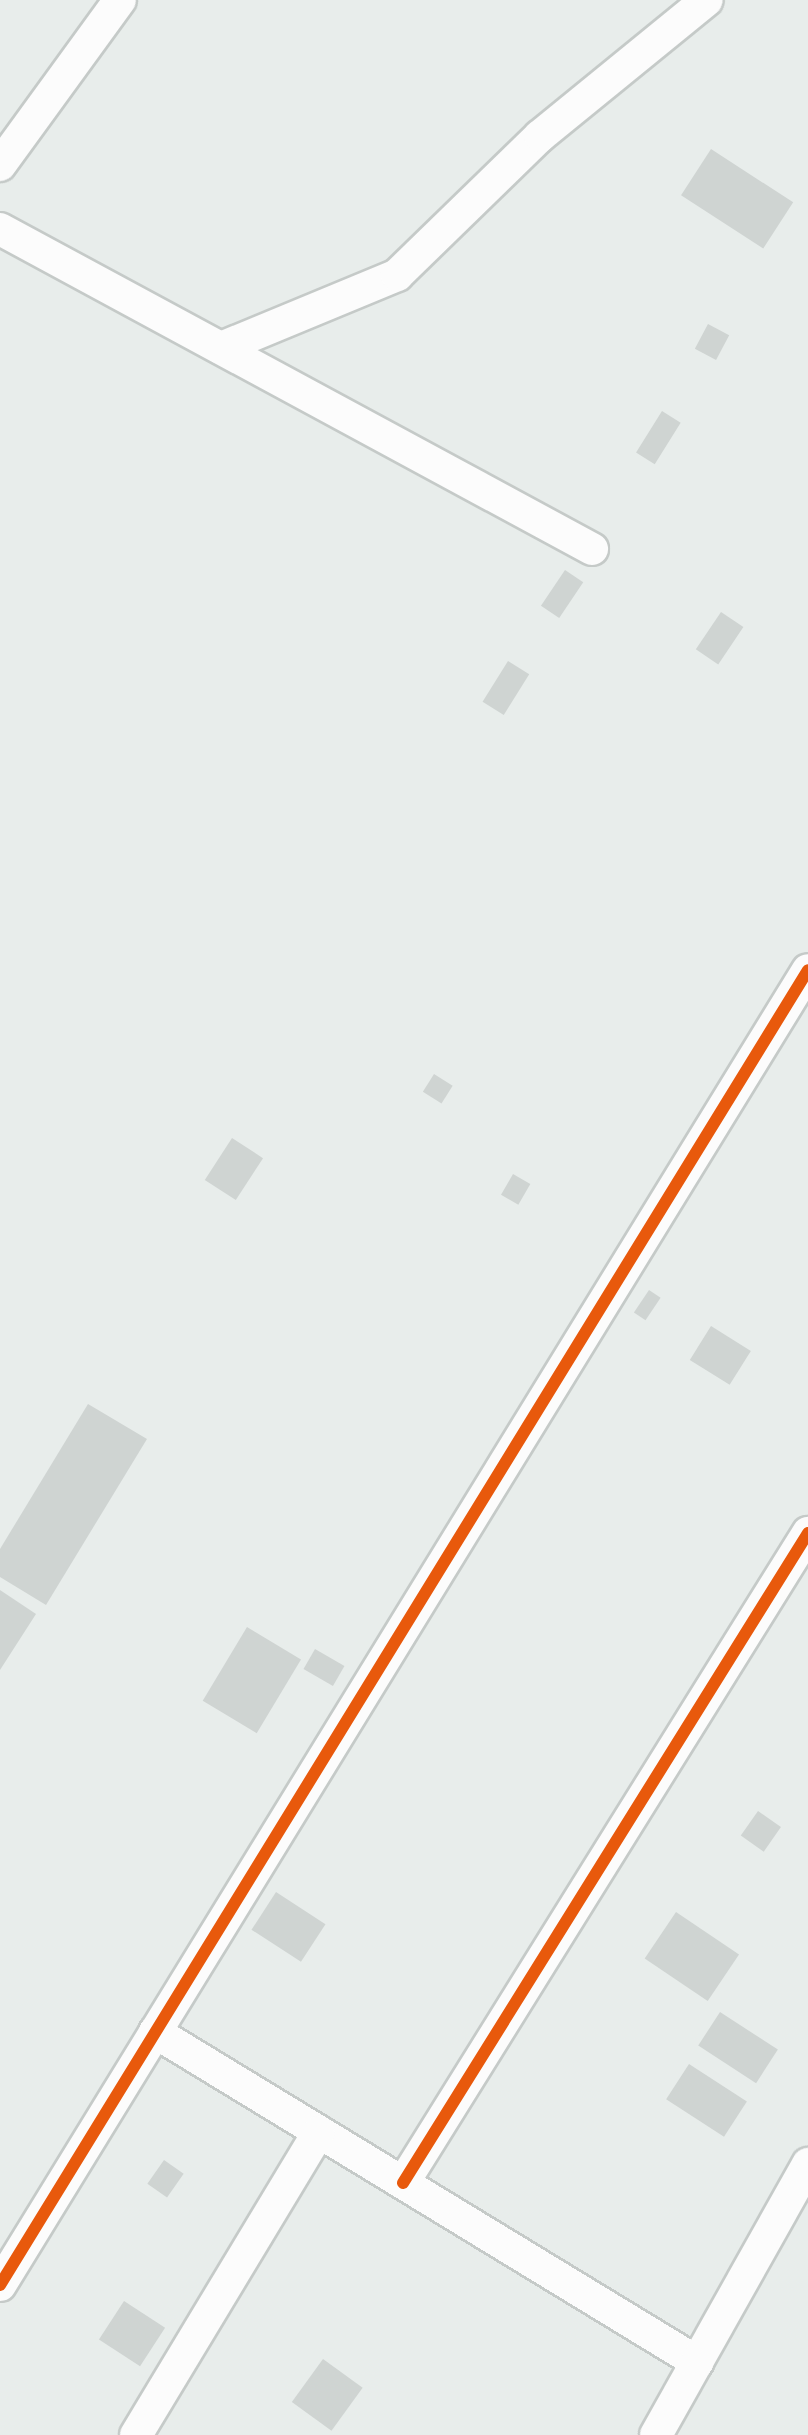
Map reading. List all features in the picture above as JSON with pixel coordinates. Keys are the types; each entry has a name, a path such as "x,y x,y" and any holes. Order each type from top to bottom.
{"street":[{"path":"0,165 120,0"},
{"path":"221,348 397,275 540,136 707,0"},
{"path":"0,229 592,549"},
{"path":"0,2285 808,970"},
{"path":"403,2183 808,1533"},
{"path":"155,2032 697,2362"},
{"path":"136,2435 319,2132"},
{"path":"656,2435 808,2164"}],"building":[{"path":"711,149 793,202 763,249 681,195"},
{"path":"708,324 729,335 716,360 695,349"},
{"path":"662,411 681,423 655,464 636,453"},
{"path":"565,570 583,582 559,618 541,606"},
{"path":"721,612 743,627 718,664 696,649"},
{"path":"508,661 529,674 504,715 483,702"},
{"path":"434,1074 453,1086 442,1103 423,1092"},
{"path":"232,1138 263,1158 236,1200 205,1180"},
{"path":"513,1174 530,1184 518,1205 501,1195"},
{"path":"649,1290 661,1298 646,1320 634,1312"},
{"path":"711,1326 751,1351 730,1385 690,1360"},
{"path":"88,1404 147,1439 46,1605 0,1577 0,1549"},
{"path":"0,1590 36,1614 0,1670"},
{"path":"247,1627 301,1659 257,1733 203,1701"},
{"path":"315,1649 344,1666 333,1686 304,1669"},
{"path":"758,1811 781,1827 764,1852 741,1836"},
{"path":"276,1892 325,1924 301,1962 251,1930"},
{"path":"676,1912 739,1954 708,2001 645,1958"},
{"path":"720,2012 778,2050 756,2083 698,2046"},
{"path":"689,2064 747,2102 724,2137 666,2099"},
{"path":"164,2160 184,2174 167,2198 147,2184"},
{"path":"124,2301 165,2328 140,2366 99,2340"},
{"path":"323,2359 363,2388 331,2431 292,2402"}],"cycle path":[{"path":"0,2285 808,970"},
{"path":"403,2183 808,1533"}]}
